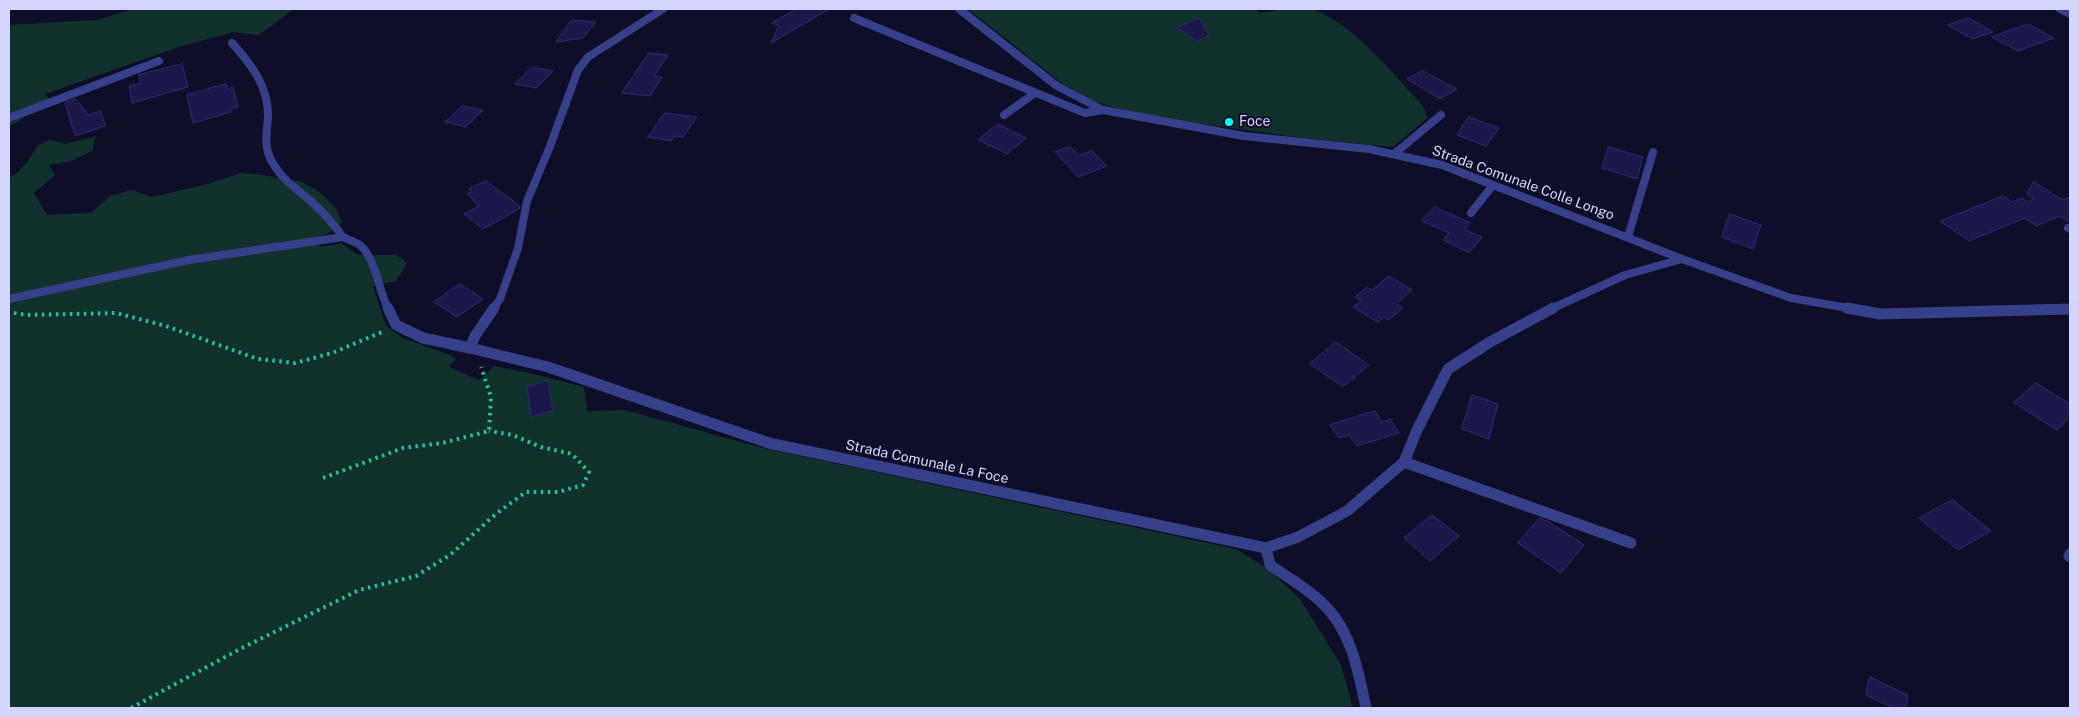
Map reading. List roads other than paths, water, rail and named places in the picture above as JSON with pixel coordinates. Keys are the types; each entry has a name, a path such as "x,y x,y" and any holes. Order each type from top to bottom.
{"street":[{"path":"470,348 475,336 500,299 518,248 527,201 549,149 578,70 588,57 655,16 662,9"},
{"name":"Strada Comunale Colle Longo","path":"959,9 1056,86 1103,110 1244,136 1370,149 1442,165 1682,259 1791,298 1880,314 2070,309"},
{"path":"2060,9 2070,14"},
{"path":"854,18 1085,113 1103,110"},
{"path":"232,43 246,57 260,77 268,108 266,149 271,160 285,180 314,204 344,237"},
{"path":"9,118 159,61"},
{"path":"1004,115 1035,93"},
{"path":"1394,154 1441,115"},
{"path":"1628,237 1653,152"},
{"path":"1471,213 1493,185"},
{"path":"9,299 189,260 344,237"},
{"name":"Strada Comunale La Foce","path":"344,237 362,246 375,270 383,299 396,325 423,338 548,367 769,442 1266,548"},
{"path":"1366,708 1349,641 1333,614 1314,596 1270,565 1266,548 1298,537 1348,511 1404,462 1417,430 1448,369 1490,342 1561,304 1625,275 1682,259"},
{"path":"1404,462 1631,543"}],"place":[{"name":"Foce","path":"1229,122"}]}
